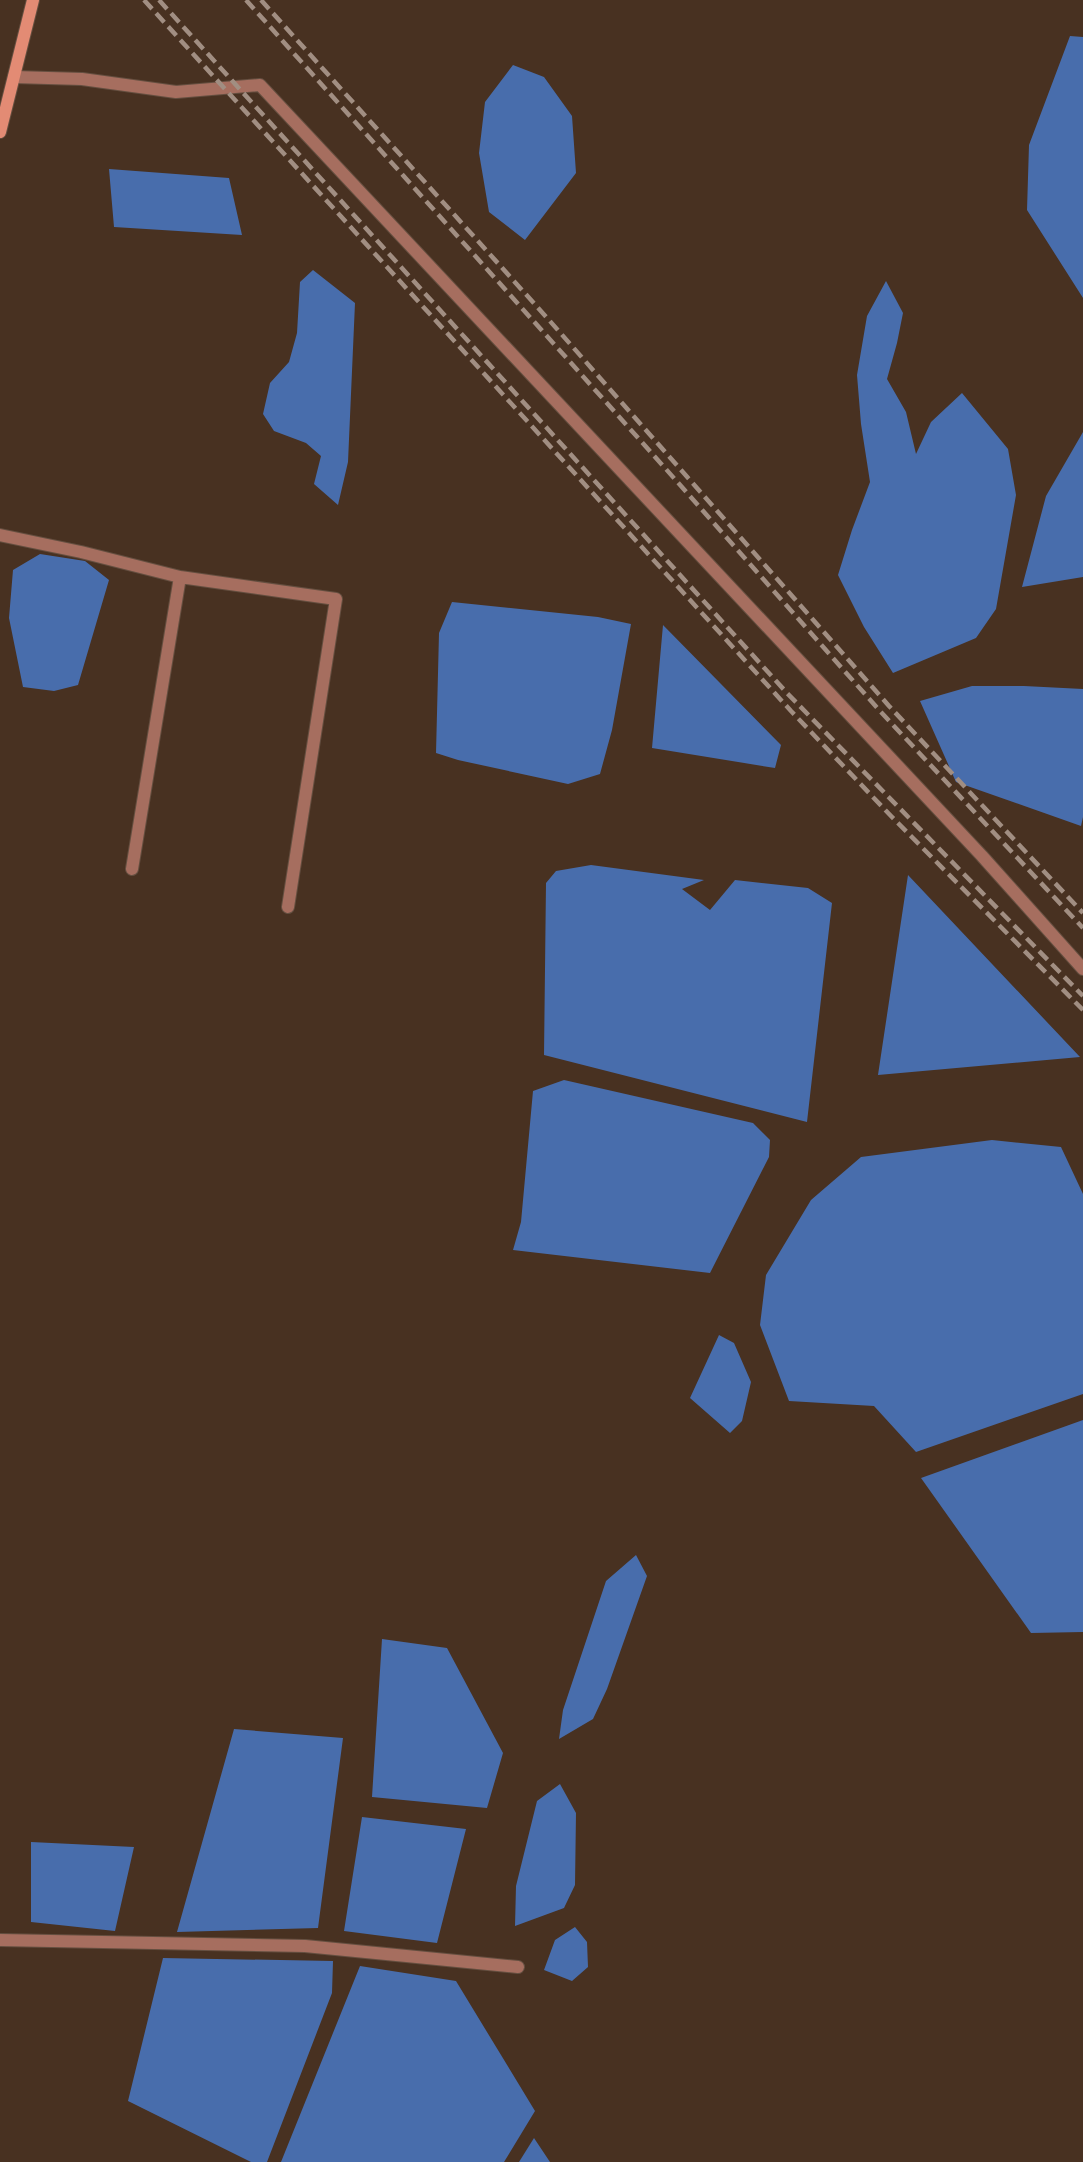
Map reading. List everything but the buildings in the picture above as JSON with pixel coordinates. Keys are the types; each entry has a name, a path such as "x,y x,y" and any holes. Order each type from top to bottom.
{"main road":[{"path":"0,132 33,0"}],"street":[{"path":"14,77 82,79 176,92 260,85 966,838 1083,969"},
{"path":"0,535 81,552 180,577 336,599 288,907"},
{"path":"132,869 180,577"},
{"path":"0,1940 305,1946 518,1967"}],"water":[{"path":"1070,36 1083,37 1083,298 1027,210 1029,145"},
{"path":"513,65 544,77 572,116 576,173 525,240 489,212 479,153 485,102"},
{"path":"109,169 229,178 242,235 114,227"},
{"path":"313,270 355,303 348,462 338,505 314,484 321,456 306,443 274,431 263,414 270,383 289,362 297,333 300,282"},
{"path":"886,281 903,313 887,379 906,412 916,454 931,422 962,393 1008,449 1016,495 996,609 976,638 893,673 864,627 838,575 870,482 861,424 857,375 867,316"},
{"path":"1083,432 1083,577 1022,587 1046,496"},
{"path":"40,554 85,561 109,580 78,685 54,691 23,687 9,618 13,570"},
{"path":"452,602 598,617 631,624 612,730 600,774 568,784 436,753 439,633"},
{"path":"663,625 781,745 775,768 652,748"},
{"path":"972,686 1083,689 1083,817 1081,826 956,782 920,701"},
{"path":"591,865 704,880 682,889 710,910 735,880 808,888 832,903 807,1122 544,1055 546,883 556,871"},
{"path":"908,875 1080,1057 878,1075"},
{"path":"564,1080 753,1123 770,1140 769,1157 710,1273 513,1250 521,1222 533,1091"},
{"path":"992,1140 1061,1147 1083,1194 1083,1394 916,1452 874,1406 789,1401 760,1325 766,1275 811,1200 861,1157"},
{"path":"719,1335 734,1343 751,1382 742,1421 730,1433 690,1398"},
{"path":"1083,1420 1083,1632 1031,1633 921,1478"},
{"path":"636,1555 647,1576 607,1689 593,1719 559,1739 563,1710 606,1581"},
{"path":"382,1639 447,1648 503,1753 487,1808 372,1797"},
{"path":"234,1729 343,1738 318,1928 177,1932"},
{"path":"560,1784 576,1813 575,1885 564,1908 515,1926 516,1886 537,1801"},
{"path":"362,1817 466,1829 437,1943 344,1931"},
{"path":"31,1842 134,1847 115,1931 31,1922"},
{"path":"575,1927 587,1942 588,1967 572,1981 544,1970 555,1940"},
{"path":"163,1958 333,1961 332,1993 267,2162 251,2162 128,2101"},
{"path":"360,1966 456,1981 535,2111 504,2162 281,2162"},
{"path":"534,2138 550,2162 519,2162"}],"railway":[{"path":"144,0 791,711 891,816 1083,1010"},
{"path":"159,0 787,693 1083,996"},
{"path":"246,0 879,710 1083,928"},
{"path":"261,0 549,320 889,706 1083,913"}]}
